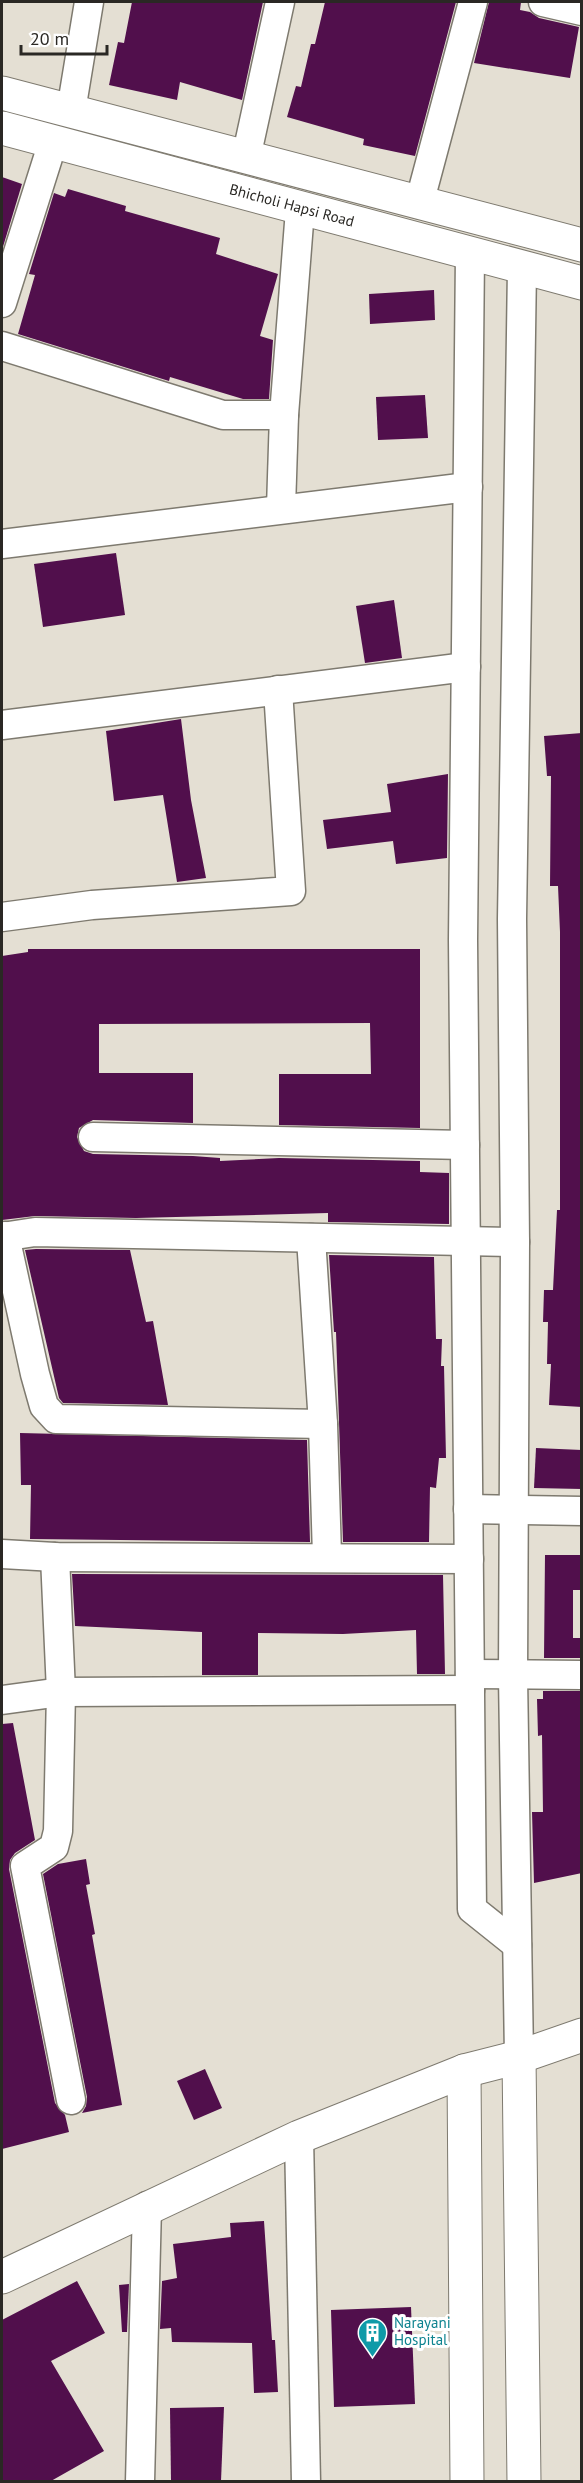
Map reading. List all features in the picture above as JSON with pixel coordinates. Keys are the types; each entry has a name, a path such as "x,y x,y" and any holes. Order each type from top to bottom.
{"street":[{"path":"71,111 88,2"},
{"path":"246,158 280,2"},
{"path":"418,204 473,2"},
{"path":"543,2 582,11"},
{"path":"2,93 418,204 582,245"},
{"name":"Bhicholi Hapsi Road","path":"2,128 300,210 582,283"},
{"path":"2,303 53,142"},
{"path":"281,508 284,415 300,210"},
{"path":"470,254 463,940 472,1909 517,1945"},
{"path":"522,268 512,919 515,1242 513,1676 524,2481"},
{"path":"2,346 223,415 284,415"},
{"path":"2,544 468,486"},
{"path":"2,725 466,667"},
{"path":"2,916 92,905 291,891 278,690"},
{"path":"93,1137 465,1145"},
{"path":"323,1424 56,1419 44,1406 34,1374 3,1237 35,1232 515,1242"},
{"path":"310,1238 323,1424 327,1556"},
{"path":"468,1509 582,1511"},
{"path":"2,1554 56,1557 327,1556 469,1559"},
{"path":"56,1557 61,1692 58,1831 54,1847 25,1866 71,2100"},
{"path":"2,1700 61,1692 470,1682 513,1676 582,1675"},
{"path":"2,2277 147,2206 299,2137 464,2071 519,2057 582,2035"},
{"path":"464,2071 467,2481"},
{"path":"299,2137 306,2481"},
{"path":"140,2481 147,2206"}],"building":[{"path":"132,2 263,2 242,100 180,82 177,100 109,85 118,42 124,43"},
{"path":"325,2 456,2 415,156 363,145 364,139 287,117 296,86 301,87 311,44 315,44"},
{"path":"489,2 521,2 520,10 530,12 539,18 579,27 570,78 474,63"},
{"path":"2,177 22,184 2,250"},
{"path":"68,189 126,206 125,211 220,238 216,254 278,274 260,336 273,340 269,399 243,399 170,377 169,381 18,334 35,275 29,274 54,193 65,197"},
{"path":"434,290 435,320 370,324 369,294"},
{"path":"425,395 428,438 378,440 376,397"},
{"path":"116,553 125,615 43,627 34,564"},
{"path":"394,600 402,658 365,663 356,606"},
{"path":"181,719 191,800 206,878 177,882 163,795 114,801 106,731"},
{"path":"582,733 582,1407 549,1405 551,1364 547,1364 548,1322 543,1322 544,1290 553,1290 557,1210 560,1210 560,932 558,886 550,886 551,776 547,776 544,736"},
{"path":"448,774 447,858 396,864 393,841 327,849 323,820 391,812 387,784"},
{"path":"28,949 420,949 420,1128 279,1125 279,1074 371,1074 370,1023 99,1024 99,1073 193,1073 193,1123 93,1120 79,1128 77,1137 84,1151 93,1154 193,1156 220,1158 220,1161 279,1158 420,1161 420,1172 449,1173 449,1224 328,1222 328,1213 136,1218 35,1216 2,1220 2,956 28,952"},
{"path":"25,1250 130,1250 146,1322 153,1321 168,1405 63,1403 59,1398"},
{"path":"329,1255 434,1257 436,1339 442,1339 441,1366 444,1366 446,1458 439,1458 436,1488 430,1487 429,1542 343,1542 336,1332 334,1332"},
{"path":"20,1433 307,1440 310,1542 30,1539 31,1485 21,1485"},
{"path":"536,1448 582,1450 582,1489 534,1488"},
{"path":"545,1555 582,1555 582,1590 573,1590 573,1638 582,1638 582,1658 544,1658"},
{"path":"72,1574 443,1575 445,1674 417,1674 416,1630 343,1634 258,1633 258,1675 202,1675 202,1632 75,1626"},
{"path":"543,1691 582,1691 582,1873 534,1883 532,1812 543,1812 542,1735 538,1736 537,1699 543,1699"},
{"path":"13,1723 35,1840 15,1853 10,1860 9,1869 55,2103 65,2115 69,2132 2,2149 2,1724"},
{"path":"86,1859 90,1884 86,1885 95,1934 92,1935 122,2105 82,2113 87,2097 43,1874 58,1864"},
{"path":"205,2069 222,2108 194,2120 177,2081"},
{"path":"264,2221 278,2392 254,2393 252,2343 172,2342 171,2328 160,2329 162,2281 177,2278 173,2244 231,2237 230,2223"},
{"path":"77,2281 105,2333 51,2361 104,2451 51,2481 2,2481 2,2320"},
{"path":"129,2284 127,2332 122,2332 119,2285"},
{"name":"Narayani Hospital","path":"411,2307 415,2404 334,2407 331,2310"},
{"path":"224,2407 221,2481 171,2481 170,2408"}],"place":[{"name":"Narayani Hospital","path":"373,2358"}]}
